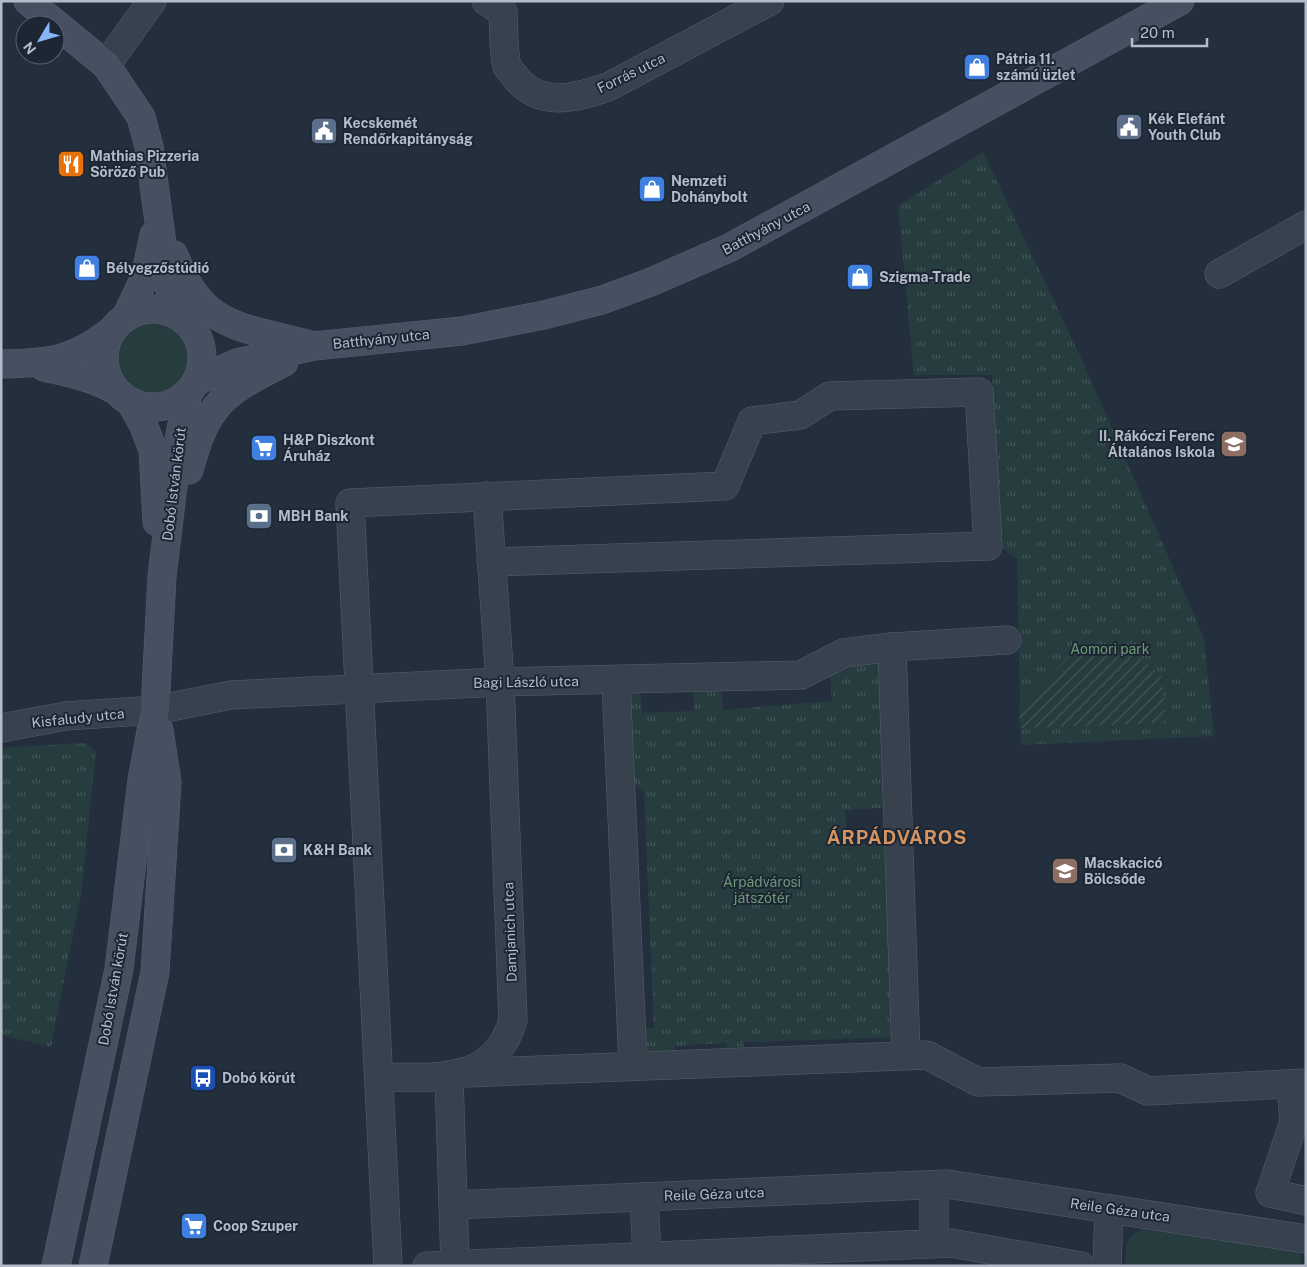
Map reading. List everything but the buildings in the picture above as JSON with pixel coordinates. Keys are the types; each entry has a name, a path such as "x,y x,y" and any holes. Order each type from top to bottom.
{"street":[{"path":"28,1 106,65 141,117 149,147 166,274 176,314"},
{"path":"106,65 152,1"},
{"name":"Forrás utca","path":"486,1 503,12 507,66 522,84 539,96 558,99 585,95 608,87 770,1"},
{"name":"Batthyány utca","path":"193,387 237,363 314,346 462,331 544,315 602,300 651,282 729,248 1180,1"},
{"path":"156,201 182,276 197,300 217,317 231,323 314,346"},
{"path":"124,396 108,377 104,361 106,344 140,291 150,262 156,201"},
{"path":"1219,274 1306,225"},
{"path":"148,309 176,314 188,323 197,334 202,357 202,365 193,387 176,402 161,407 145,407 79,374 14,364 66,359 95,344 120,323 148,309"},
{"name":"Batthyány utca","path":"197,334 222,339 314,346"},
{"path":"162,576 197,440 210,414 239,386 314,346"},
{"name":"Dobó István körút","path":"56,1266 119,969 142,780 156,710 162,576 178,445 193,387"},
{"path":"388,1266 350,503 725,486 752,421 800,415 830,396 979,392 988,546 491,562"},
{"name":"Dobó István körút","path":"124,396 143,424 153,450 155,510 162,576"},
{"name":"Damjanich utca","path":"457,1075 486,1060 500,1048 509,1036 513,1020 500,682 487,496"},
{"name":"Bagi László utca","path":"156,710 231,694 500,682 616,681 801,675 844,653 892,647 1006,640"},
{"path":"892,647 906,1055"},
{"path":"616,681 633,1065"},
{"name":"Dobó István körút","path":"93,1266 155,972 167,782 156,710"},
{"name":"Kisfaludy utca","path":"1,728 66,716 156,710"},
{"path":"379,1076 457,1075 633,1065 928,1054 978,1082 1120,1078 1148,1091 1298,1083 1294,1122 1270,1193 1306,1201"},
{"path":"454,1264 453,1205 457,1075"},
{"name":"Reile Géza utca","path":"453,1205 947,1184 1306,1239"},
{"path":"934,1185 934,1244"},
{"name":"Reile Géza utca","path":"644,1197 647,1256"},
{"path":"1107,1266 1109,1209"},
{"path":"427,1266 951,1243 1081,1266"}],"green space":[{"name":"Aomori park","path":"983,152 1081,358 1204,638 1214,736 1021,745 1017,559 1001,547 992,375 914,375 898,206"},
{"path":"154,322 168,325 180,333 188,345 191,359 188,373 180,385 168,393 154,396 140,393 128,385 120,373 117,359 120,345 128,333 140,325"},
{"name":"Árpádvárosi játszótér","path":"892,647 896,807 845,810 848,845 897,843 905,1037 744,1042 745,1061 728,1062 727,1043 674,1046 675,1064 633,1065 632,1029 654,1028 644,792 621,772 616,681 640,680 642,713 694,711 693,678 720,677 723,710 832,701 829,661"},
{"path":"1132,650 1162,677 1166,723 1020,728 1019,708 1073,652"},
{"path":"85,743 96,752 81,893 51,1047 1,1035 1,748"},
{"path":"1150,1225 1301,1251 1301,1266 1126,1266 1126,1250 1129,1240 1136,1233"}],"place":[{"name":"Pátria 11. számú üzlet","path":"977,67"},
{"name":"Kék Elefánt Youth Club","path":"1129,127"},
{"name":"Kecskemét Rendőrkapitányság","path":"324,131"},
{"name":"Mathias Pizzeria Söröző Pub","path":"71,164"},
{"name":"Nemzeti Dohánybolt","path":"652,189"},
{"name":"Bélyegzőstúdió","path":"87,268"},
{"name":"Szigma-Trade","path":"860,277"},
{"name":"II. Rákóczi Ferenc Általános Iskola","path":"1234,444"},
{"name":"H&P Diszkont Áruház","path":"264,448"},
{"name":"MBH Bank","path":"259,516"},
{"name":"K&H Bank","path":"284,850"},
{"name":"Macskacicó Bölcsőde","path":"1065,871"},
{"name":"Dobó körút","path":"203,1078"},
{"name":"Coop Szuper","path":"194,1226"}],"district":[{"name":"ÁRPÁDVÁROS","path":"897,837"}]}
